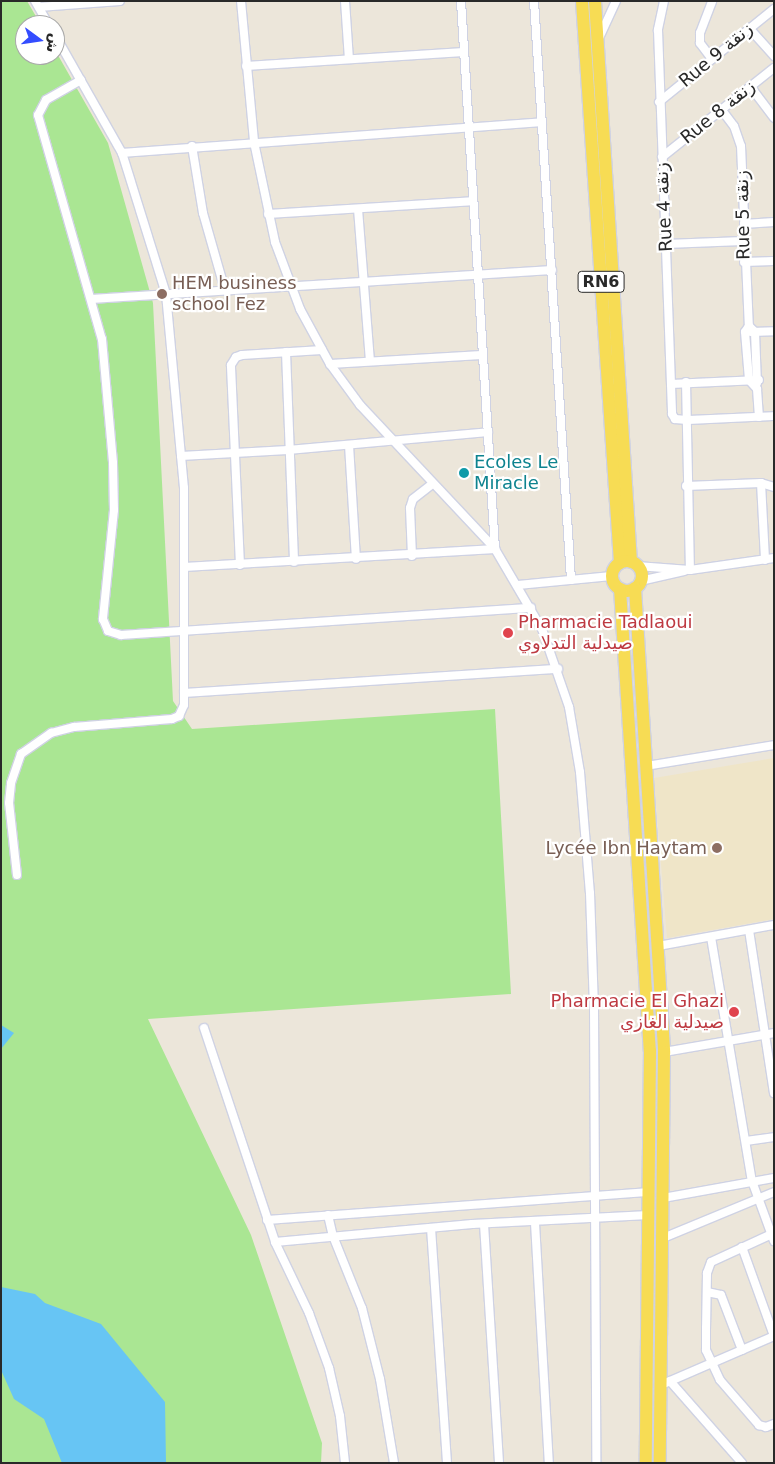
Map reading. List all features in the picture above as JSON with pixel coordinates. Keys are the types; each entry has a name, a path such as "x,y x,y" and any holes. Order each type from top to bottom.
{"main road":[{"name":"RN6","path":"582,1 629,563 638,584 646,766 664,1052 663,1238 665,1383 660,1463"},
{"name":"RN6","path":"594,1 598,40 629,563"},
{"path":"629,563 612,576 620,589 648,999 650,1192 646,1463"},
{"path":"620,589 638,584"}],"street":[{"path":"43,15 37,4 120,1"},
{"path":"241,1 254,142 268,214 290,287 330,364 391,440 494,549 518,585 531,608 558,669 569,707 580,772 586,834 594,1007 593,1219 596,1463"},
{"path":"345,1 349,59"},
{"path":"461,1 467,127 494,549"},
{"path":"534,1 570,580"},
{"path":"598,40 616,1"},
{"name":"Rue 4 زنقة","path":"664,1 658,30 659,102 672,414 675,419 687,420"},
{"path":"712,1 700,33 700,43 712,59"},
{"name":"Rue 9 زنقة","path":"659,102 774,9"},
{"path":"749,28 774,56"},
{"path":"17,875 9,803 11,783 21,754 51,733 74,727 172,719 182,711 184,693 184,567 181,456 166,294 122,152 65,52"},
{"path":"246,66 464,52"},
{"name":"Rue 8 زنقة","path":"662,158 774,68"},
{"path":"81,80 46,100 38,115 102,339 113,463 114,510 103,619 108,631 116,634 531,608"},
{"path":"750,86 774,118"},
{"name":"Rue 5 زنقة","path":"721,109 734,126 741,146 749,380"},
{"path":"122,152 542,122"},
{"path":"192,146 203,213 225,290"},
{"path":"268,214 472,201"},
{"path":"358,209 370,361"},
{"path":"744,224 774,222"},
{"path":"666,244 743,241"},
{"path":"744,262 774,261"},
{"path":"91,299 552,270"},
{"path":"747,329 756,332 774,331"},
{"path":"756,332 760,417"},
{"path":"240,564 231,365 236,357 242,355 322,350"},
{"path":"286,352 288,450 294,562"},
{"path":"330,364 482,355"},
{"path":"671,384 749,380 757,383"},
{"path":"686,382 688,570"},
{"path":"687,420 774,416"},
{"path":"181,456 288,450 488,432"},
{"path":"349,445 356,558"},
{"path":"686,486 760,483 774,487"},
{"path":"760,483 765,560"},
{"path":"412,556 410,508 413,499 432,484"},
{"path":"184,567 412,556 494,549"},
{"path":"638,584 688,570 774,558"},
{"path":"629,563 688,570"},
{"path":"518,585 612,576"},
{"path":"184,693 558,669"},
{"path":"646,766 774,745"},
{"path":"658,946 774,925"},
{"path":"749,930 774,1093"},
{"path":"711,937 752,1181 773,1236 742,1247 711,1262 707,1292 706,1350 710,1364 729,1392 759,1425 770,1426"},
{"path":"204,1028 275,1242 309,1313 329,1368 340,1416 345,1463"},
{"path":"664,1052 774,1033"},
{"path":"746,1141 774,1137"},
{"path":"663,1198 774,1178"},
{"path":"267,1220 650,1192"},
{"path":"663,1238 774,1192"},
{"path":"328,1215 333,1236 362,1308 380,1379 394,1463"},
{"path":"275,1242 484,1224 535,1223 649,1215"},
{"path":"535,1223 549,1463"},
{"path":"484,1224 499,1463"},
{"path":"431,1228 447,1463"},
{"path":"742,1247 774,1336 665,1383 742,1463"},
{"path":"707,1292 721,1295 742,1350"}],"shaded area":[{"name":"Lycée Ibn Haytam","path":"774,758 774,919 667,938 654,778"}],"green space":[{"path":"1,1 27,1 35,15 15,15 15,65 64,65 108,143 153,303 173,701 192,729 495,709 511,994 148,1019 251,1235 322,1443 321,1463 1,1463"}],"water":[{"path":"1,1025 14,1033 1,1049"},
{"path":"1,1287 35,1294 45,1303 101,1324 165,1402 166,1463 62,1463 44,1419 14,1399 1,1370"}],"place":[{"name":"HEM business school Fez","path":"162,294"},
{"name":"Ecoles Le Miracle","path":"464,473"},
{"name":"Pharmacie Tadlaoui صيدلية التدلاوي","path":"508,633"},
{"name":"Lycée Ibn Haytam","path":"717,848"},
{"name":"Pharmacie El Ghazi صيدلية الغازي","path":"734,1012"}]}
